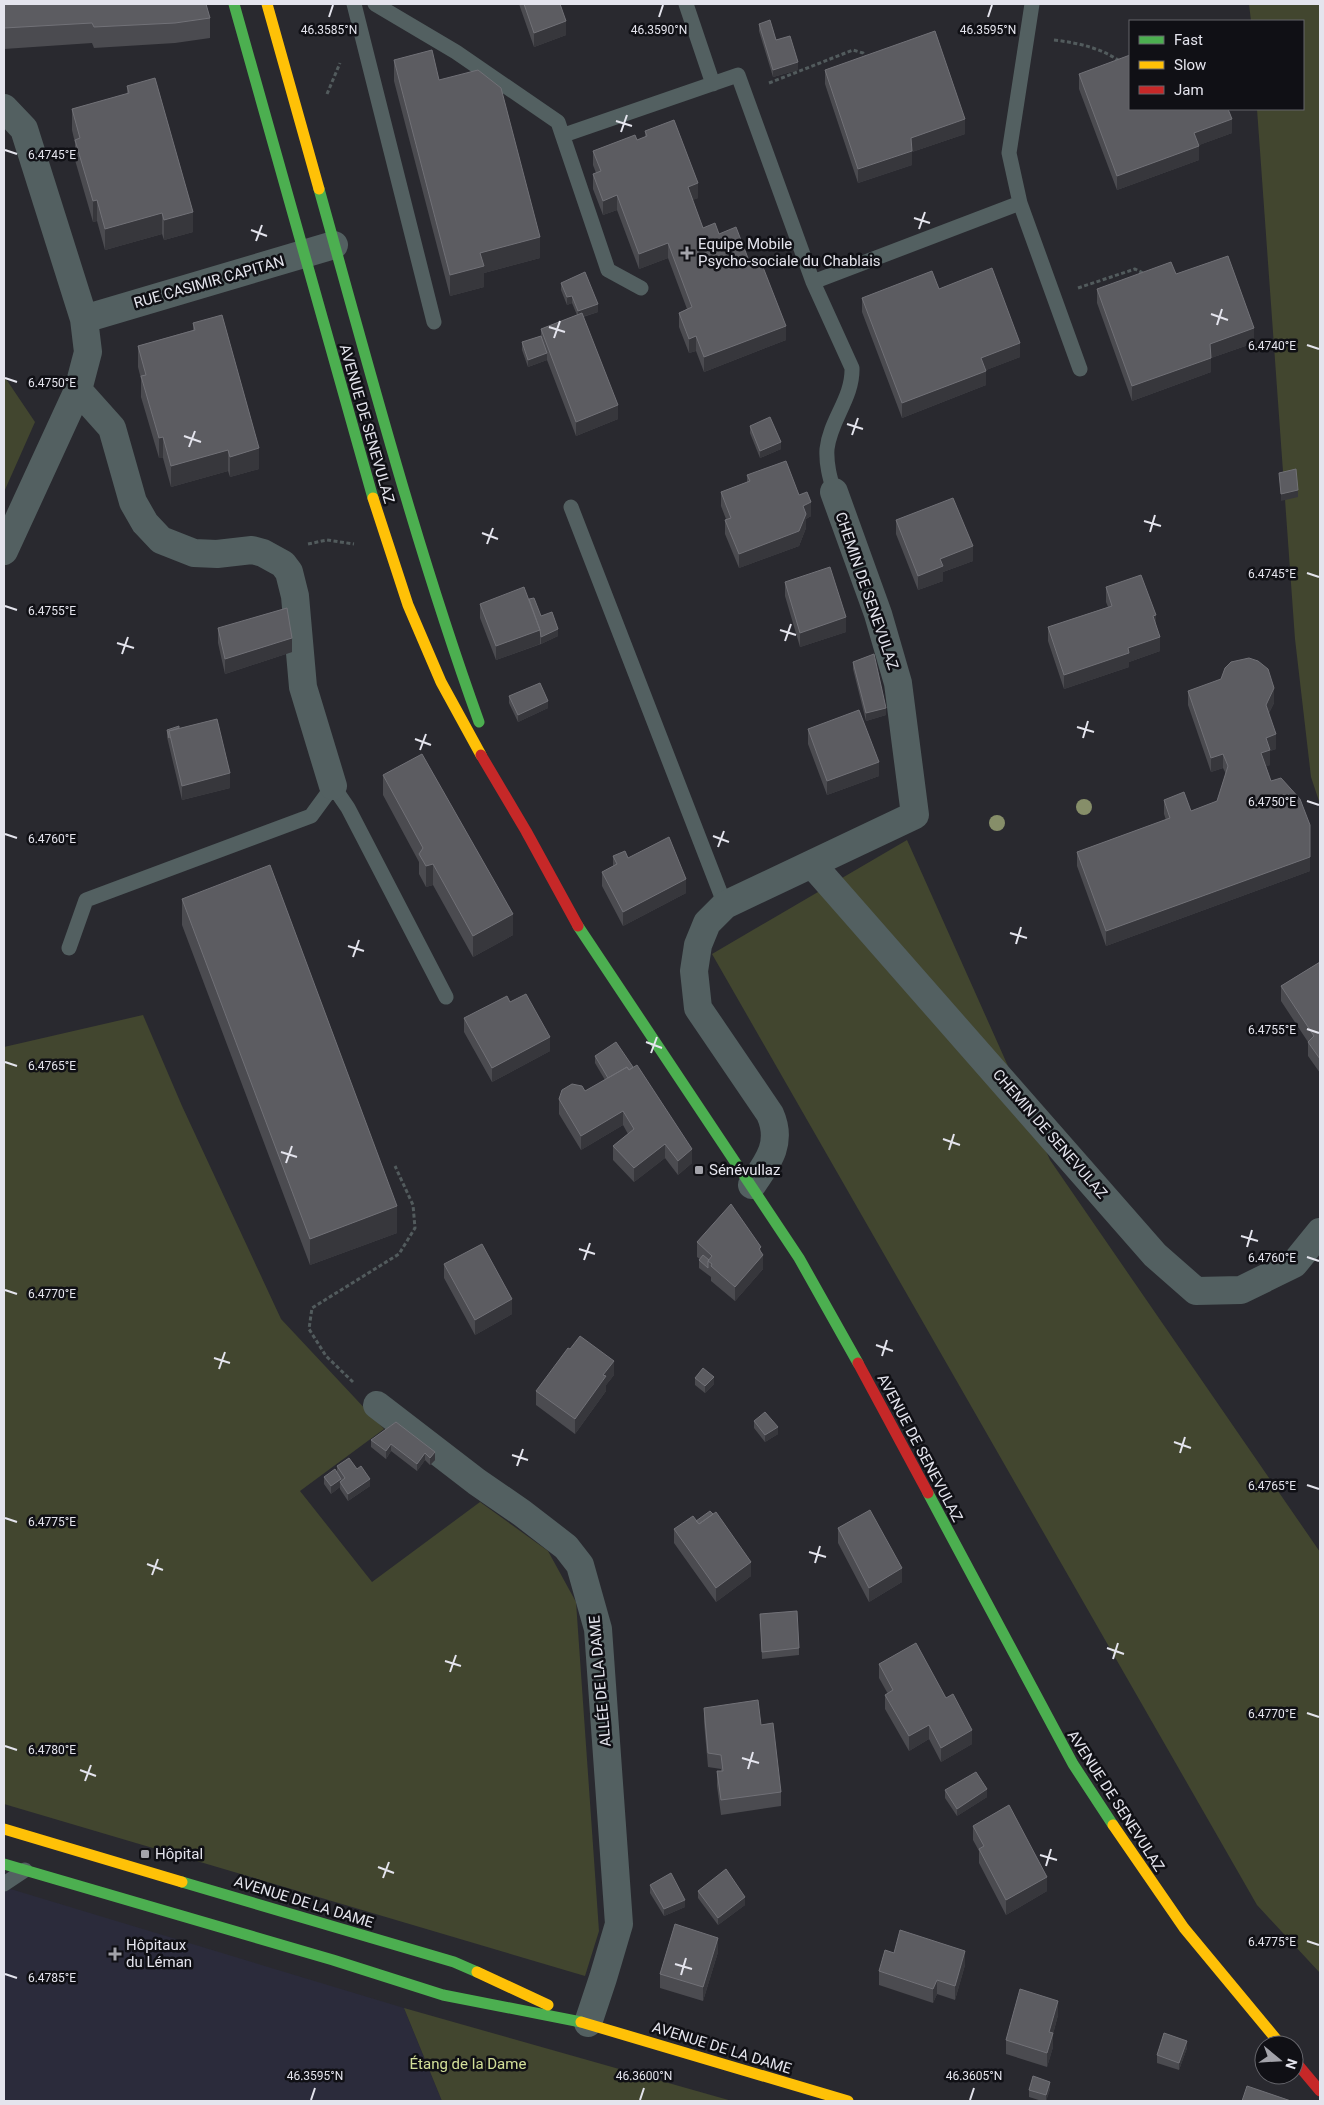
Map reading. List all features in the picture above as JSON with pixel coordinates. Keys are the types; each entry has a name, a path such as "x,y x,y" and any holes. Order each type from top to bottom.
{"main road":[{"name":"AVENUE DE SENEVULAZ","path":"234,4 303,254 387,543 408,605 441,682 466,730 526,831 583,936 752,1185 799,1258 849,1346 1073,1764 1142,1870 1184,1928 1273,2035"},
{"name":"AVENUE DE SENEVULAZ","path":"267,4 403,491 451,644 487,739 526,831"},
{"name":"AVENUE DE LA DAME","path":"4,1829 454,1962 588,2024"},
{"name":"AVENUE DE LA DAME","path":"4,1864 333,1960 443,1995 588,2024 848,2101"},
{"path":"1304,2072 1320,2090"}],"street":[{"path":"4,108 24,129 84,319 88,352 78,390 4,552"},
{"name":"RUE CASIMIR CAPITAN","path":"84,319 334,245"},
{"path":"78,390 112,428 133,502 145,523 161,540 194,553 217,554 252,550 263,553 278,561 289,572 292,582 303,687 333,786"},
{"name":"CHEMIN DE SENEVULAZ","path":"752,1185 774,1151 776,1131 774,1123 698,1008 694,982 695,959 702,935 708,923 725,905 915,815 898,684 878,614 834,492"},
{"name":"CHEMIN DE SENEVULAZ","path":"812,864 1155,1255 1196,1291 1242,1290 1294,1264 1320,1232"},
{"name":"ALLÉE DE LA DAME","path":"377,1405 566,1547 580,1565 598,1629 619,1924 604,1978 588,2024"}],"lane":[{"path":"354,4 434,322"},
{"path":"375,4 456,52 558,122 564,135 608,270 640,288"},
{"path":"686,4 713,84"},
{"path":"1032,4 1009,153 1020,203 1080,368"},
{"path":"564,135 738,75 813,282 852,368 852,380 827,448 828,464 834,492"},
{"path":"813,282 1020,203"},
{"path":"570,507 725,905"},
{"path":"69,948 86,900 311,816 333,786 348,808 446,997"},
{"path":"4,1884 26,1870"}],"path":[{"path":"1027,36 1078,43 1110,54 1126,65"},
{"path":"744,93 853,50 863,53 868,62"},
{"path":"323,103 341,60"},
{"path":"1054,296 1135,269 1148,276"},
{"path":"278,561 303,545 320,541 361,544 387,543"},
{"path":"377,1405 326,1356 309,1329 312,1308 399,1254 415,1228 413,1205 395,1166"}],"shaded area":[{"name":"Hôpitaux du Léman","path":"4,1887 404,2008 442,2101 4,2101"}],"green space":[{"path":"1249,4 1320,4 1320,804 1311,777 1295,639 1257,110 1304,110 1304,20 1251,20"},
{"path":"4,376 35,422 4,492"},
{"path":"907,840 1050,1160 1320,1552 1320,1973 1257,1905 712,954"},
{"path":"143,1015 182,1106 281,1319 384,1429 300,1491 372,1582 480,1502 548,1551 576,1602 599,1931 585,1976 4,1804 4,1047"},
{"name":"Étang de la Dame","path":"404,2008 732,2101 442,2101"}],"building":[{"path":"4,4 206,4 210,18 175,23 94,27 92,23 4,28"},
{"path":"524,4 560,4 566,21 534,33"},
{"path":"770,20 776,40 790,36 798,62 773,70 759,24"},
{"path":"935,31 965,119 911,138 912,151 858,169 825,70"},
{"path":"432,50 439,80 478,70 501,88 540,237 480,253 484,266 450,275 394,60"},
{"path":"1129,55 1129,110 1228,110 1232,119 1194,133 1199,146 1117,176 1079,74"},
{"path":"155,78 193,212 164,220 162,213 105,229 97,200 93,201 75,140 80,138 72,109 129,93 127,86"},
{"name":"Equipe Mobile Psycho-sociale du Chablais","path":"674,120 698,183 688,187 703,228 715,223 719,234 736,227 751,266 761,262 786,326 704,357 696,336 689,339 679,313 692,307 668,243 639,254 617,195 603,201 593,174 601,171 593,151 635,135 637,140 647,136 645,131"},
{"path":"1228,256 1254,328 1210,344 1211,358 1132,386 1097,289 1171,262 1176,274"},
{"path":"992,268 1020,343 981,358 986,371 902,403 862,298 932,271 939,289"},
{"path":"585,272 598,304 578,311 572,296 567,297 561,283"},
{"path":"582,313 618,405 576,422 541,329"},
{"path":"222,315 259,448 230,457 228,450 171,466 163,437 159,438 141,376 146,375 138,346 195,330 193,323"},
{"path":"541,336 547,353 528,360 522,342"},
{"path":"770,417 781,442 760,451 750,426"},
{"path":"786,461 799,495 807,492 811,502 803,506 806,514 799,531 739,554 725,520 731,518 721,492 750,481 747,475"},
{"path":"1296,469 1298,490 1281,494 1279,473"},
{"path":"953,498 973,546 940,559 943,566 918,576 896,520"},
{"path":"830,567 846,617 800,633 785,582"},
{"path":"1141,575 1156,615 1153,616 1160,637 1128,648 1129,653 1064,675 1048,627 1112,606 1106,587"},
{"path":"524,587 540,630 496,646 480,604"},
{"path":"534,598 541,616 552,612 558,629 541,637 529,599"},
{"path":"287,608 292,638 225,659 218,628"},
{"path":"874,654 886,708 866,713 853,662"},
{"path":"1249,658 1258,661 1268,669 1274,688 1266,705 1276,734 1266,738 1270,750 1261,753 1271,781 1281,778 1300,799 1310,825 1310,857 1106,931 1077,852 1170,818 1164,800 1184,792 1191,811 1217,801 1228,766 1223,754 1211,758 1188,691 1221,679 1225,668 1231,662"},
{"path":"540,683 548,701 518,715 509,696"},
{"path":"859,710 879,762 827,781 808,729"},
{"path":"217,719 230,773 182,786 169,731"},
{"path":"179,726 179,728 169,731 169,738 167,730"},
{"path":"422,754 513,914 473,936 433,864 426,866 419,854 423,848 383,775"},
{"path":"669,837 686,879 623,912 602,872 617,864 613,856 625,851 628,858"},
{"path":"270,865 397,1206 310,1239 182,899"},
{"path":"1320,962 1320,1059 1308,1042 1314,1036 1281,986"},
{"path":"526,994 550,1037 492,1068 464,1018 507,996 510,1002"},
{"path":"616,1042 633,1067 629,1070 627,1067 608,1078 595,1056"},
{"path":"637,1065 692,1149 678,1161 665,1144 634,1168 613,1146 634,1129 623,1111 581,1136 559,1099 562,1090 572,1084 582,1086 585,1091 627,1067 629,1070"},
{"path":"731,1204 761,1247 759,1249 763,1255 735,1287 711,1266 712,1264 708,1261 712,1256 697,1242"},
{"path":"482,1244 512,1299 475,1320 444,1264"},
{"path":"703,1255 709,1260 708,1268 699,1260"},
{"path":"580,1336 614,1361 603,1375 606,1376 575,1419 536,1391 568,1348 570,1349"},
{"path":"703,1368 714,1377 705,1386 695,1378"},
{"path":"765,1412 778,1427 765,1435 754,1421"},
{"path":"396,1422 435,1452 430,1458 425,1453 417,1464 391,1444 386,1451 371,1440"},
{"path":"349,1458 357,1469 361,1466 370,1479 348,1494 340,1482 345,1478 337,1466"},
{"path":"335,1469 341,1479 331,1486 324,1477"},
{"path":"870,1510 902,1568 869,1588 838,1528"},
{"path":"710,1511 713,1514 699,1524 696,1521"},
{"path":"716,1512 751,1562 716,1588 674,1529 693,1516 699,1524"},
{"path":"797,1611 799,1648 762,1652 760,1614"},
{"path":"916,1643 946,1698 953,1694 972,1730 941,1748 929,1725 909,1736 885,1695 893,1690 879,1664"},
{"path":"758,1700 761,1725 773,1723 781,1792 721,1800 717,1771 723,1771 721,1755 708,1753 704,1708"},
{"path":"976,1772 987,1789 957,1809 945,1790"},
{"path":"1009,1805 1047,1877 1006,1900 979,1849 984,1846 973,1826"},
{"path":"726,1869 745,1897 718,1918 698,1891"},
{"path":"671,1873 685,1900 664,1909 650,1885"},
{"path":"675,1924 718,1938 703,1987 660,1974"},
{"path":"900,1930 965,1951 955,1986 937,1980 933,1989 879,1971 885,1950 894,1953"},
{"path":"1020,1989 1058,2001 1049,2032 1053,2033 1047,2053 1006,2040"},
{"path":"1164,2033 1187,2041 1179,2063 1157,2055"},
{"path":"1033,2076 1050,2082 1046,2095 1029,2090"},
{"path":"1247,2086 1291,2101 1242,2101"}],"traffic: fast":[{"path":"234,4 373,498"},
{"path":"319,189 414,524 434,590 479,722"},
{"path":"578,926 799,1258 858,1363"},
{"path":"928,1493 1073,1764 1113,1825"},
{"path":"4,1864 333,1960 443,1995 581,2022"},
{"path":"182,1882 454,1962 477,1972"}],"traffic: slow":[{"path":"267,4 319,189"},
{"path":"373,498 408,605 441,682 481,755"},
{"path":"1113,1825 1184,1928 1273,2035"},
{"path":"4,1829 182,1882"},
{"path":"477,1972 548,2005"},
{"path":"581,2022 848,2101"}],"traffic: jam":[{"path":"481,755 526,831 578,926"},
{"path":"858,1363 928,1493"},
{"path":"1304,2072 1320,2091"}],"place":[{"name":"Equipe Mobile Psycho-sociale du Chablais","path":"687,253"},
{"name":"Sénévullaz","path":"699,1170"},
{"name":"Hôpital","path":"145,1854"},
{"name":"Hôpitaux du Léman","path":"115,1954"}]}
